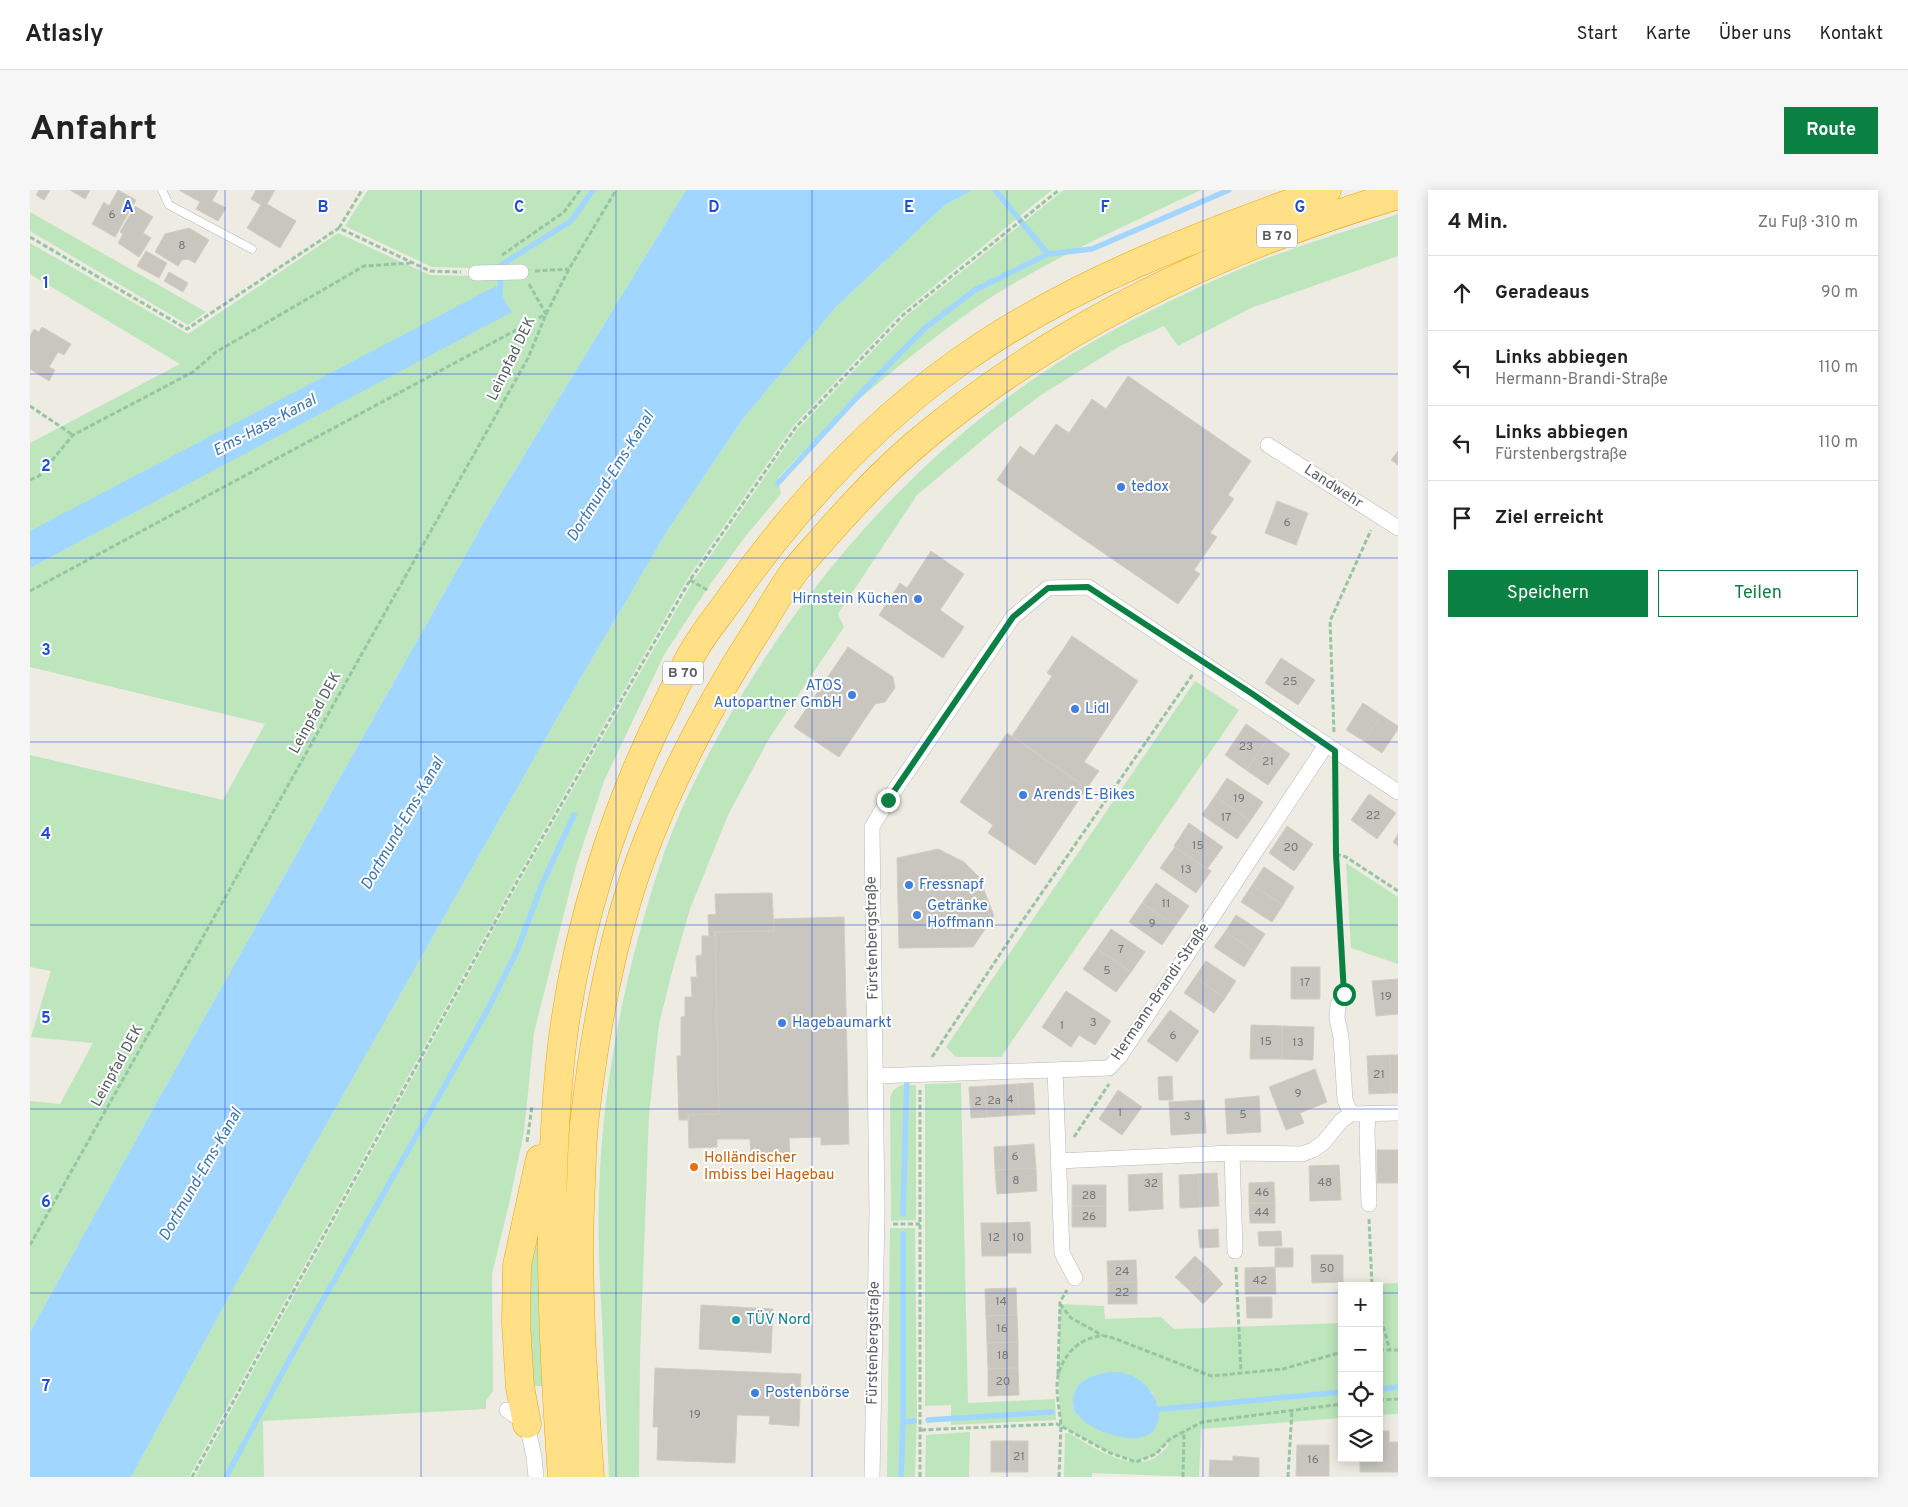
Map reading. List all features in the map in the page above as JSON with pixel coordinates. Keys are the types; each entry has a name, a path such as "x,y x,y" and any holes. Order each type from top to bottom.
{"highway":[{"name":"B 70","path":"562,1477 555,1377 551,1216 555,1121 569,1002 584,932 607,849 646,744 691,656 765,549 832,472 891,415 960,361 1015,326 1080,290 1242,220 1327,190"},
{"name":"B 70","path":"590,1477 583,1388 578,1238 584,1119 601,1011 618,936 640,862 677,772 730,673 795,571 852,505 918,442 975,396 1033,357 1159,286 1253,245 1398,195"},
{"path":"517,1417 520,1388 516,1323 517,1265 540,1162 554,1021 577,962"}],"street":[{"path":"476,273 521,272"},
{"name":"Landwehr","path":"1268,445 1398,528"},
{"name":"Fürstenbergstraße","path":"872,1477 876,1224 872,827 888,800 1013,617 1048,588 1088,587 1202,661"},
{"path":"1202,661 1398,792"},
{"name":"Hermann-Brandi-Straße","path":"875,1076 1109,1068 1120,1056 1330,748"},
{"path":"1344,994 1338,1005 1337,1018 1341,1037 1345,1100 1351,1114"},
{"path":"1055,1070 1062,1253 1075,1278"},
{"path":"1368,1113 1369,1204"},
{"path":"1058,1155 1302,1154 1313,1150 1323,1143 1342,1120 1351,1114 1398,1113"},
{"path":"1232,1153 1235,1251"},
{"path":"517,1417 534,1457 536,1477"}],"lane":[{"path":"162,190 169,205 252,249"}],"path":[{"path":"30,237 187,329 339,228 362,190"},
{"path":"339,228 430,271 476,273 564,212 580,190"},
{"name":"Leinpfad DEK","path":"30,1245 528,358 546,314 569,269 616,190"},
{"path":"192,1477 518,880 690,580 796,427 903,315 1059,190"},
{"path":"30,480 39,476 73,435 193,372 216,352 364,266 411,263"},
{"path":"30,591 546,314 521,272 569,269"},
{"path":"30,406 73,435"},
{"path":"1344,994 1330,748 1330,621 1378,516"},
{"path":"690,580 711,592"},
{"path":"920,1477 920,1075 1012,936 1202,661"},
{"path":"1336,854 1346,857 1398,891"},
{"path":"1058,1155 1076,1136 1112,1080 1109,1068"},
{"path":"526,1151 533,1099"},
{"path":"1369,1204 1372,1282"},
{"path":"876,1224 920,1224"},
{"path":"1235,1251 1241,1374"},
{"path":"1059,1477 1061,1426 1058,1377 1060,1304 1075,1278"},
{"path":"1060,1304 1071,1318 1102,1335 1211,1376 1283,1370 1338,1353"},
{"path":"1383,1326 1390,1350"},
{"path":"1058,1377 1065,1359 1072,1349 1084,1341 1102,1335"},
{"path":"1383,1350 1398,1350"},
{"path":"1383,1400 1398,1398"},
{"path":"921,1430 1057,1424 1110,1453 1136,1462 1156,1454 1170,1439 1202,1422 1338,1404"},
{"path":"1288,1477 1292,1410"},
{"path":"1183,1477 1184,1431"}],"green space":[{"path":"368,190 686,190 492,508 158,1100 30,1332 30,1101 60,1104 93,1043 31,1037 51,971 30,967 30,755 223,800 265,724 30,667 30,568 512,311 30,531 30,443 180,364 30,274 30,243 188,334 338,233 430,275 480,276 469,268 432,267 345,226"},
{"path":"973,190 1052,190 901,313 794,425 688,578 516,879 189,1477 131,1477 237,1282 556,720 669,528 743,419 836,307 945,205"},
{"path":"1064,190 1201,190 1081,247 986,300 897,368 810,445 778,478 781,494 744,538 707,589 664,655 604,781 576,866 534,1033 524,1132 492,1274 493,1391 486,1401 486,1409 263,1421 264,1477 195,1477 520,881 693,581 797,430 905,317"},
{"path":"30,212 206,312 188,325 30,231"},
{"path":"1398,214 1398,256 1251,308 1178,346 1164,326 1120,346 1041,395 997,428 917,495 838,614 844,627 770,737 728,815 690,909 673,968 659,1024 649,1114 640,1358 639,1477 609,1477 599,1265 599,1209 603,1133 613,1055 628,978 660,865 695,781 738,701 772,647 850,545 893,498 939,454 987,413 1039,375 1094,341 1174,299 1257,262"},
{"path":"1195,681 1239,710 1001,1057 956,1057 946,1047"},
{"path":"1346,863 1398,897 1398,964 1351,948"},
{"path":"961,1083 968,1403 1055,1399 1056,1420 951,1425 951,1405 925,1406 925,1084"},
{"path":"902,1085 916,1085 916,1220 891,1221 890,1098 894,1090"},
{"path":"540,1226 543,1386 527,1386 525,1260"},
{"path":"890,1228 915,1228 917,1413 915,1477 887,1477"},
{"path":"1398,1283 1398,1414 1383,1415 1383,1328 1387,1339 1383,1323 1383,1284"},
{"path":"1060,1304 1104,1306 1105,1319 1161,1317 1174,1329 1338,1323 1338,1418 1201,1429 1199,1477 1092,1473 1092,1477 1064,1477 1065,1433 1069,1433 1114,1457 1135,1462 1110,1453 1061,1426 1058,1377","holes":["1126,1373 1142,1383 1154,1394 1085,1422 1074,1411 1073,1404","1170,1440 1168,1446 1151,1460 1137,1462 1156,1454"]},
{"path":"970,1432 969,1477 925,1477 926,1435"}],"water":[{"name":"Dortmund-Ems-Kanal","path":"686,190 973,190 945,205 836,307 743,419 669,528 556,720 237,1282 131,1477 30,1477 30,1332 158,1100 492,508"},
{"name":"Ems-Hase-Kanal","path":"496,286 512,312 30,568 30,531"},
{"path":"1109,1372 1133,1376 1148,1387 1153,1395 1159,1413 1158,1421 1154,1430 1148,1435 1130,1438 1110,1434 1085,1422 1074,1411 1074,1394 1081,1383 1093,1376"}],"building":[{"path":"39,190 50,190 44,200 36,195"},
{"path":"70,190 90,190 85,199"},
{"path":"118,190 136,200 115,237 92,224 104,202 109,206"},
{"path":"179,190 218,190 212,201 226,208 218,221 196,209 200,202"},
{"path":"256,190 275,190 267,204 296,221 280,248 247,228 261,205 251,199"},
{"path":"135,206 153,217 143,233 151,238 139,257 118,243 123,234 120,232"},
{"path":"189,228 209,240 195,263 188,259 182,260 178,266 155,252 165,234"},
{"path":"146,251 167,263 159,278 137,266"},
{"path":"169,272 188,283 183,292 164,281"},
{"path":"42,327 71,344 64,355 58,352 49,367 55,370 49,381 30,369 30,336 34,329 39,332"},
{"name":"tedox","path":"1128,376 1251,461 1228,495 1234,499 1210,533 1217,537 1194,570 1200,574 1178,604 997,480 1020,446 1034,456 1056,424 1069,433 1092,399 1106,409"},
{"path":"1398,451 1398,465 1391,460"},
{"path":"1277,501 1308,513 1296,545 1265,533"},
{"name":"Hirnstein Küchen","path":"931,551 964,574 940,610 964,627 943,658 879,615 900,583 907,588"},
{"name":"Lidl","path":"1072,636 1138,681 1084,762 1099,771 1087,788 1012,736 1052,676 1047,673"},
{"name":"ATOS Autopartner GmbH","path":"848,647 893,677 895,688 885,702 875,704 839,757 794,727"},
{"path":"1281,658 1315,680 1298,705 1265,683"},
{"path":"1363,703 1381,715 1364,741 1346,730"},
{"path":"1381,715 1398,726 1398,729 1382,753 1364,741"},
{"path":"1246,724 1268,739 1246,770 1225,755"},
{"name":"Arends E-Bikes","path":"1007,733 1087,788 1035,865 988,833 993,825 960,802"},
{"path":"1268,739 1290,754 1268,785 1246,770"},
{"path":"1227,778 1263,802 1250,821 1215,796"},
{"path":"1369,794 1396,813 1377,839 1351,820"},
{"path":"1215,796 1250,821 1237,839 1202,815"},
{"path":"1189,823 1223,847 1207,869 1174,846"},
{"path":"1287,826 1313,844 1294,871 1269,853"},
{"path":"1398,834 1398,846 1393,842"},
{"path":"1175,847 1211,871 1196,893 1160,868"},
{"path":"938,849 964,862 979,877 994,916 973,947 899,948 897,858"},
{"path":"1264,867 1294,887 1283,905 1252,885"},
{"path":"1156,883 1189,906 1175,926 1142,903"},
{"path":"1252,885 1283,905 1272,922 1241,902"},
{"path":"772,893 774,931 715,932 719,1114 688,1115 688,1120 679,1120 677,1056 681,1056 681,1017 685,1016 685,997 692,997 691,977 697,977 696,956 702,955 702,936 709,936 708,915 716,914 715,894"},
{"path":"1142,903 1175,926 1162,945 1129,922"},
{"path":"1236,915 1265,934 1254,951 1225,932"},
{"name":"Hagebaumarkt","path":"844,917 849,1144 821,1145 821,1137 789,1138 790,1153 751,1154 750,1139 717,1139 717,1147 689,1148 688,1115 719,1114 715,932 774,931 774,919"},
{"path":"1111,929 1145,952 1131,972 1097,949"},
{"path":"1225,932 1254,951 1244,967 1214,947"},
{"path":"1097,949 1131,972 1116,992 1083,969"},
{"path":"1206,961 1236,981 1225,998 1195,977"},
{"path":"1291,967 1320,967 1320,999 1291,999"},
{"path":"1195,977 1225,998 1214,1013 1184,993"},
{"path":"1398,979 1398,1014 1376,1016 1372,981"},
{"path":"1066,991 1111,1021 1095,1045 1079,1035 1071,1047 1042,1027"},
{"path":"1170,1010 1199,1031 1177,1062 1147,1041"},
{"path":"1251,1025 1282,1026 1282,1059 1250,1059"},
{"path":"1282,1026 1314,1027 1313,1060 1282,1059"},
{"path":"1390,1055 1391,1093 1369,1094 1367,1056"},
{"path":"1390,1055 1398,1055 1398,1093 1391,1093"},
{"path":"1315,1069 1327,1102 1300,1113 1304,1123 1286,1130 1269,1087"},
{"path":"1172,1076 1173,1100 1159,1100 1158,1077"},
{"path":"1033,1083 1035,1114 1019,1115 1017,1084"},
{"path":"1017,1084 1019,1115 1003,1116 1001,1085"},
{"path":"1001,1085 1003,1116 987,1117 985,1086"},
{"path":"985,1086 987,1117 971,1118 969,1087"},
{"path":"1118,1090 1142,1107 1122,1135 1099,1119"},
{"path":"1259,1096 1261,1132 1227,1134 1225,1099"},
{"path":"1204,1100 1206,1133 1171,1135 1169,1102"},
{"path":"1034,1144 1036,1168 995,1170 994,1147"},
{"path":"1377,1150 1398,1150 1398,1183 1377,1183"},
{"path":"1339,1165 1341,1200 1310,1201 1309,1166"},
{"path":"1036,1168 1037,1191 997,1194 995,1170"},
{"path":"1162,1173 1163,1209 1129,1211 1128,1175"},
{"path":"1217,1173 1219,1206 1200,1207 1198,1174"},
{"path":"1198,1174 1200,1207 1180,1208 1179,1175"},
{"path":"1274,1182 1275,1203 1249,1203 1249,1183"},
{"path":"1072,1185 1106,1185 1106,1206 1072,1206"},
{"path":"1249,1203 1275,1203 1275,1223 1250,1223"},
{"path":"1072,1206 1106,1206 1106,1227 1072,1227"},
{"path":"1030,1222 1031,1253 1007,1253 1006,1223"},
{"path":"981,1223 1006,1223 1007,1256 982,1256"},
{"path":"1218,1229 1219,1247 1200,1248 1198,1230"},
{"path":"1281,1231 1282,1246 1259,1246 1258,1232"},
{"path":"1275,1248 1293,1248 1293,1267 1275,1267"},
{"path":"1311,1255 1343,1255 1343,1282 1312,1283"},
{"path":"1195,1256 1210,1270 1189,1290 1175,1277"},
{"path":"1136,1260 1137,1282 1108,1283 1107,1261"},
{"path":"1275,1267 1276,1294 1245,1294 1245,1268"},
{"path":"1210,1270 1223,1284 1203,1304 1189,1290"},
{"path":"1137,1282 1137,1304 1108,1304 1108,1283"},
{"path":"1016,1288 1017,1315 986,1316 985,1289"},
{"path":"1246,1297 1272,1297 1272,1318 1247,1318"},
{"name":"TÜV Nord","path":"701,1305 773,1309 771,1353 699,1349"},
{"path":"1017,1315 1018,1342 987,1343 986,1316"},
{"path":"1018,1342 1018,1368 988,1369 987,1343"},
{"path":"655,1368 801,1374 799,1426 769,1424 770,1416 737,1415 735,1463 657,1460 658,1427 653,1427"},
{"path":"1018,1368 1019,1395 988,1396 988,1369"},
{"path":"1383,1431 1389,1431 1389,1442 1398,1442 1398,1472 1360,1472 1360,1462 1383,1462"},
{"path":"991,1441 1009,1441 1009,1472 991,1472"},
{"path":"1009,1441 1028,1441 1028,1472 1009,1472"},
{"path":"1297,1445 1329,1445 1329,1476 1296,1476"},
{"path":"1233,1456 1259,1458 1259,1477 1209,1477 1210,1460 1233,1461"}],"waterway":[{"path":"500,300 501,265 571,221 593,190"},
{"path":"995,190 1048,254"},
{"path":"778,483 861,393 925,328 975,290 1048,254 1092,249 1229,190"},
{"path":"226,1477 293,1353 487,1011 517,951 543,882 574,815"},
{"path":"903,1214 907,1076"},
{"path":"903,1234 903,1422"},
{"path":"1383,1389 1398,1387"},
{"path":"1152,1410 1338,1392"},
{"path":"928,1420 1052,1412"},
{"path":"901,1477 903,1422 914,1421"}],"place":[{"name":"tedox","path":"1121,487"},
{"name":"Hirnstein Küchen","path":"918,599"},
{"name":"ATOS Autopartner GmbH","path":"852,695"},
{"name":"Lidl","path":"1075,709"},
{"name":"Arends E-Bikes","path":"1023,795"},
{"name":"Fressnapf","path":"909,885"},
{"name":"Getränke Hoffmann","path":"917,915"},
{"name":"Hagebaumarkt","path":"782,1023"},
{"name":"Holländischer Imbiss bei Hagebau","path":"694,1167"},
{"name":"TÜV Nord","path":"736,1320"},
{"name":"Postenbörse","path":"755,1393"}],"route":[{"path":"888,800 1013,617 1048,588 1088,587 1251,693 1335,751 1336,854 1344,994"}]}
